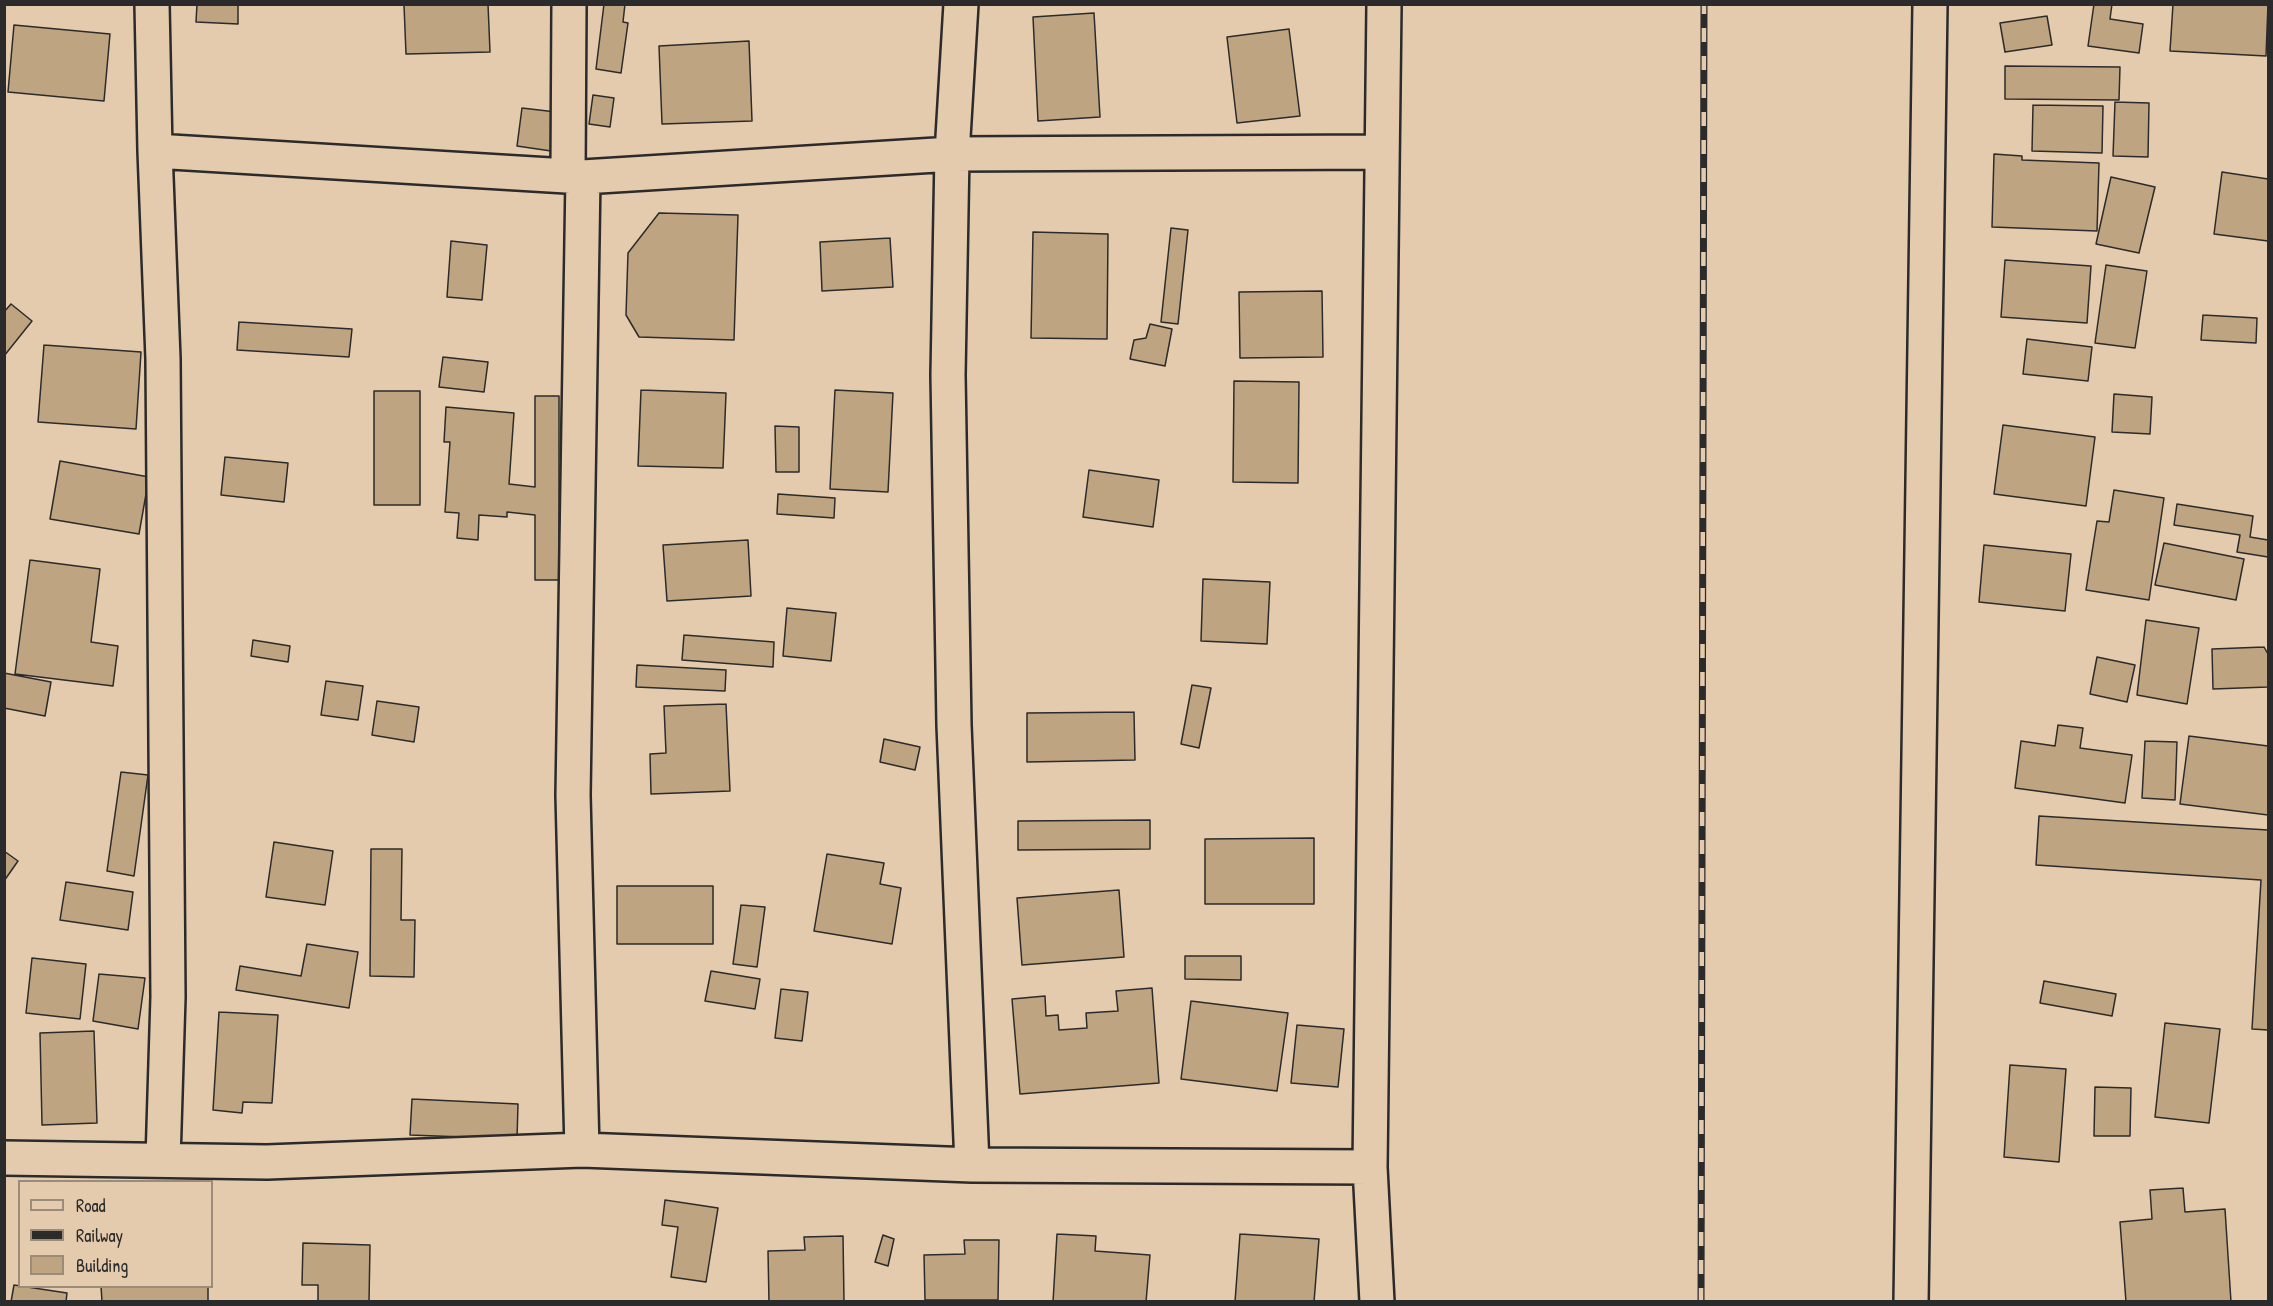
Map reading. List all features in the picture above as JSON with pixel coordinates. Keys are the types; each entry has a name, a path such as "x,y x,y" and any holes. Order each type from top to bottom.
{"street":[{"path":"153,4 155,151 163,371 168,997 163,1160"},
{"path":"569,4 575,176 573,795 582,1150"},
{"path":"961,4 952,154 948,375 954,724 972,1165"},
{"path":"1377,1302 1370,1167 1384,4"},
{"path":"1911,1302 1930,4"},
{"path":"155,151 575,176 952,154 1382,152"},
{"path":"4,1158 267,1162 582,1150 972,1165 1370,1167"}],"building":[{"path":"197,4 238,4 238,24 196,22"},
{"path":"488,4 490,52 406,54 404,5"},
{"path":"604,4 625,4 623,22 628,23 621,73 596,69"},
{"path":"2094,4 2112,4 2110,19 2143,24 2139,53 2088,46"},
{"path":"2173,4 2268,4 2266,56 2170,51"},
{"path":"1094,13 1100,117 1038,121 1033,17"},
{"path":"2047,16 2052,45 2005,52 2000,23"},
{"path":"14,25 110,34 104,101 8,92"},
{"path":"1289,29 1300,116 1237,123 1227,37"},
{"path":"749,41 752,121 662,124 659,46"},
{"path":"2005,66 2120,67 2119,100 2005,99"},
{"path":"593,95 614,98 610,127 589,124"},
{"path":"2115,102 2149,103 2148,157 2113,156"},
{"path":"2033,105 2103,106 2102,153 2032,151"},
{"path":"522,108 556,112 551,151 517,146"},
{"path":"1994,154 2022,156 2022,160 2099,163 2097,231 1992,227"},
{"path":"2222,172 2268,179 2268,241 2214,234"},
{"path":"2111,177 2155,187 2139,253 2096,244"},
{"path":"659,213 738,215 734,340 639,337 626,315 628,253"},
{"path":"1171,228 1188,230 1178,324 1161,322"},
{"path":"1033,232 1108,234 1107,339 1031,338"},
{"path":"890,238 893,287 822,291 820,242"},
{"path":"451,241 487,245 482,300 447,297"},
{"path":"2005,260 2091,266 2087,323 2001,317"},
{"path":"2106,265 2147,271 2135,348 2095,343"},
{"path":"1322,291 1323,357 1240,358 1239,292"},
{"path":"11,304 32,321 4,356 4,312"},
{"path":"2203,315 2257,318 2256,343 2201,340"},
{"path":"239,322 352,329 349,357 237,350"},
{"path":"1150,324 1172,329 1165,366 1130,359 1134,340 1146,338"},
{"path":"2027,339 2092,347 2088,381 2023,374"},
{"path":"44,345 141,352 136,429 38,422"},
{"path":"443,357 488,362 484,392 439,387"},
{"path":"1234,381 1299,382 1298,483 1233,482"},
{"path":"641,390 726,393 723,468 638,466"},
{"path":"835,390 893,393 888,492 830,489"},
{"path":"374,391 420,391 420,505 374,505"},
{"path":"2114,394 2152,397 2150,434 2112,432"},
{"path":"535,396 559,396 559,580 535,580 535,515 507,512 507,517 479,515 478,540 457,538 459,513 445,512 450,442 444,442 446,407 514,413 509,484 535,487"},
{"path":"2003,425 2095,437 2086,506 1994,494"},
{"path":"775,426 799,427 799,472 776,472"},
{"path":"225,457 288,463 284,502 221,495"},
{"path":"60,461 149,477 139,534 50,519"},
{"path":"1089,470 1159,480 1153,527 1083,517"},
{"path":"2114,490 2164,498 2149,600 2086,590 2097,521 2109,522"},
{"path":"778,494 835,498 834,518 777,514"},
{"path":"2177,504 2253,516 2250,537 2268,540 2268,557 2237,552 2240,535 2174,525"},
{"path":"748,540 751,596 667,601 663,545"},
{"path":"2164,543 2244,559 2236,600 2155,585"},
{"path":"1984,545 2071,554 2065,611 1979,602"},
{"path":"30,560 100,569 91,642 118,646 113,686 15,674"},
{"path":"1203,579 1270,582 1267,644 1201,641"},
{"path":"787,608 836,613 831,661 783,656"},
{"path":"2146,620 2199,628 2187,704 2137,695"},
{"path":"684,635 774,642 773,667 682,660"},
{"path":"253,640 290,646 288,662 251,656"},
{"path":"2264,647 2268,654 2268,687 2213,689 2212,649"},
{"path":"2097,657 2135,665 2127,702 2090,694"},
{"path":"637,665 726,670 725,691 636,687"},
{"path":"4,673 51,682 45,716 4,708"},
{"path":"326,681 363,686 358,720 321,715"},
{"path":"1192,685 1211,688 1199,748 1181,744"},
{"path":"377,701 419,707 414,742 372,735"},
{"path":"726,704 730,791 651,794 650,754 666,753 664,706"},
{"path":"1134,712 1135,760 1027,762 1027,713"},
{"path":"2058,725 2083,728 2080,748 2132,755 2125,803 2015,788 2021,741 2055,746"},
{"path":"2189,736 2268,746 2268,815 2180,804"},
{"path":"884,739 920,747 915,770 880,762"},
{"path":"2145,741 2177,742 2175,800 2142,798"},
{"path":"121,772 148,775 134,876 107,871"},
{"path":"2039,816 2268,830 2268,1030 2252,1029 2261,880 2036,865"},
{"path":"1150,820 1150,849 1018,850 1018,821"},
{"path":"1314,838 1314,904 1205,904 1205,839"},
{"path":"274,842 333,851 325,905 266,897"},
{"path":"371,849 402,849 401,920 415,920 414,977 370,976"},
{"path":"4,851 18,861 4,881"},
{"path":"827,854 884,863 880,884 901,888 892,944 814,931"},
{"path":"66,882 133,892 128,930 60,920"},
{"path":"617,886 713,886 713,944 617,944"},
{"path":"1119,890 1124,957 1022,965 1017,898"},
{"path":"741,905 765,907 757,967 733,964"},
{"path":"307,944 358,952 349,1008 236,990 240,966 301,976"},
{"path":"1185,956 1241,956 1241,980 1185,979"},
{"path":"32,958 86,964 80,1019 26,1013"},
{"path":"711,971 760,979 755,1009 705,1001"},
{"path":"99,974 145,978 138,1029 93,1021"},
{"path":"2044,981 2116,994 2112,1016 2040,1003"},
{"path":"1152,988 1159,1083 1020,1094 1012,999 1045,996 1046,1016 1058,1015 1059,1030 1087,1028 1086,1013 1118,1011 1116,991"},
{"path":"781,989 808,992 802,1041 775,1038"},
{"path":"1191,1001 1288,1013 1277,1091 1181,1079"},
{"path":"219,1012 278,1015 272,1103 243,1102 242,1113 213,1110"},
{"path":"2165,1023 2220,1029 2209,1123 2155,1117"},
{"path":"1297,1025 1344,1029 1338,1087 1291,1083"},
{"path":"94,1031 97,1123 42,1125 40,1033"},
{"path":"2010,1065 2066,1069 2059,1162 2004,1157"},
{"path":"2095,1087 2131,1088 2130,1136 2094,1136"},
{"path":"412,1099 518,1104 517,1139 410,1135"},
{"path":"2183,1188 2185,1212 2225,1209 2231,1302 2126,1302 2120,1222 2152,1219 2150,1190"},
{"path":"665,1200 718,1208 706,1282 671,1277 678,1227 662,1225"},
{"path":"1057,1234 1096,1236 1095,1251 1150,1255 1146,1302 1053,1302"},
{"path":"1240,1234 1319,1239 1314,1302 1235,1302"},
{"path":"883,1235 894,1239 888,1266 875,1262"},
{"path":"843,1236 844,1302 769,1302 768,1251 805,1250 804,1237"},
{"path":"964,1240 999,1240 998,1300 925,1300 924,1255 965,1254"},
{"path":"303,1243 370,1245 369,1302 318,1302 318,1285 302,1285"},
{"path":"14,1285 18,1286 18,1288 67,1293 66,1302 11,1302"},
{"path":"101,1288 208,1288 208,1302 102,1302"}],"railway":[{"path":"1701,1302 1704,4"}]}
